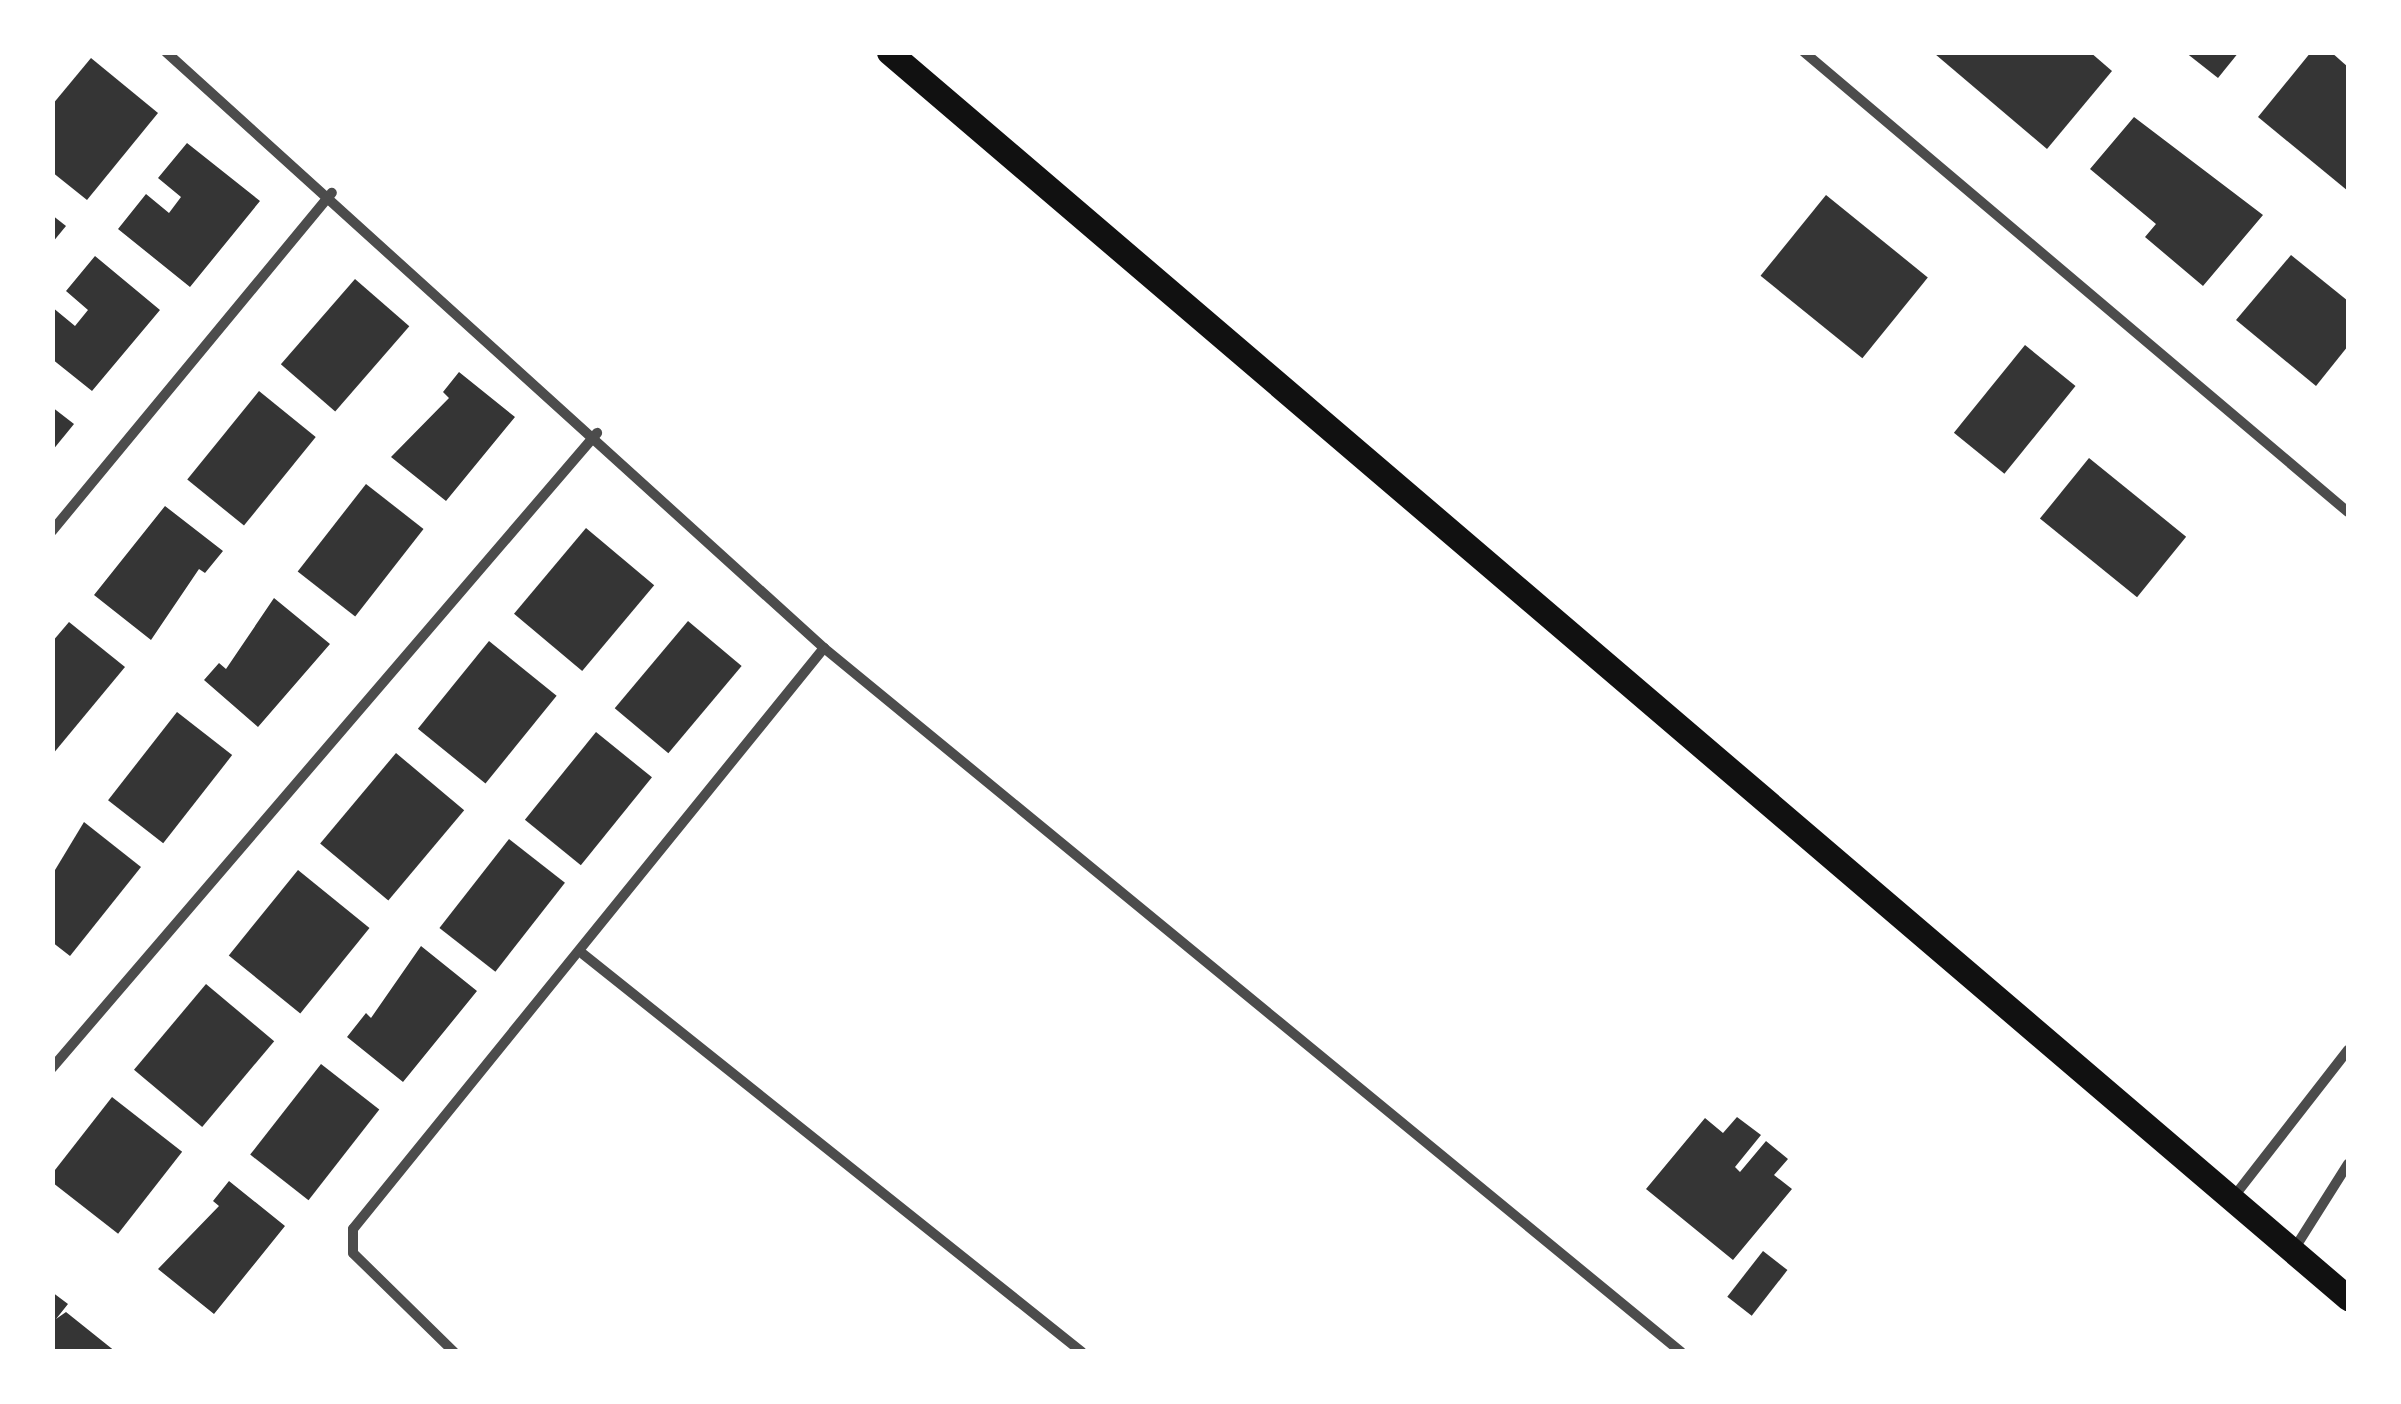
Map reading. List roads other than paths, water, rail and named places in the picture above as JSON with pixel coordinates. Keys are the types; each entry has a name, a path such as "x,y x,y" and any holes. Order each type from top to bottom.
{"main road":[{"path":"889,52 2348,1298"}],"street":[{"path":"166,52 332,193 596,433 824,648 1681,1352"},
{"path":"1804,52 2348,512"},
{"path":"52,531 332,193"},
{"path":"52,1068 596,433"},
{"path":"454,1352 353,1253 354,1229 583,954 824,648"},
{"path":"583,954 1082,1352"},
{"path":"2231,1200 2348,1050"},
{"path":"2292,1252 2348,1164"}]}
